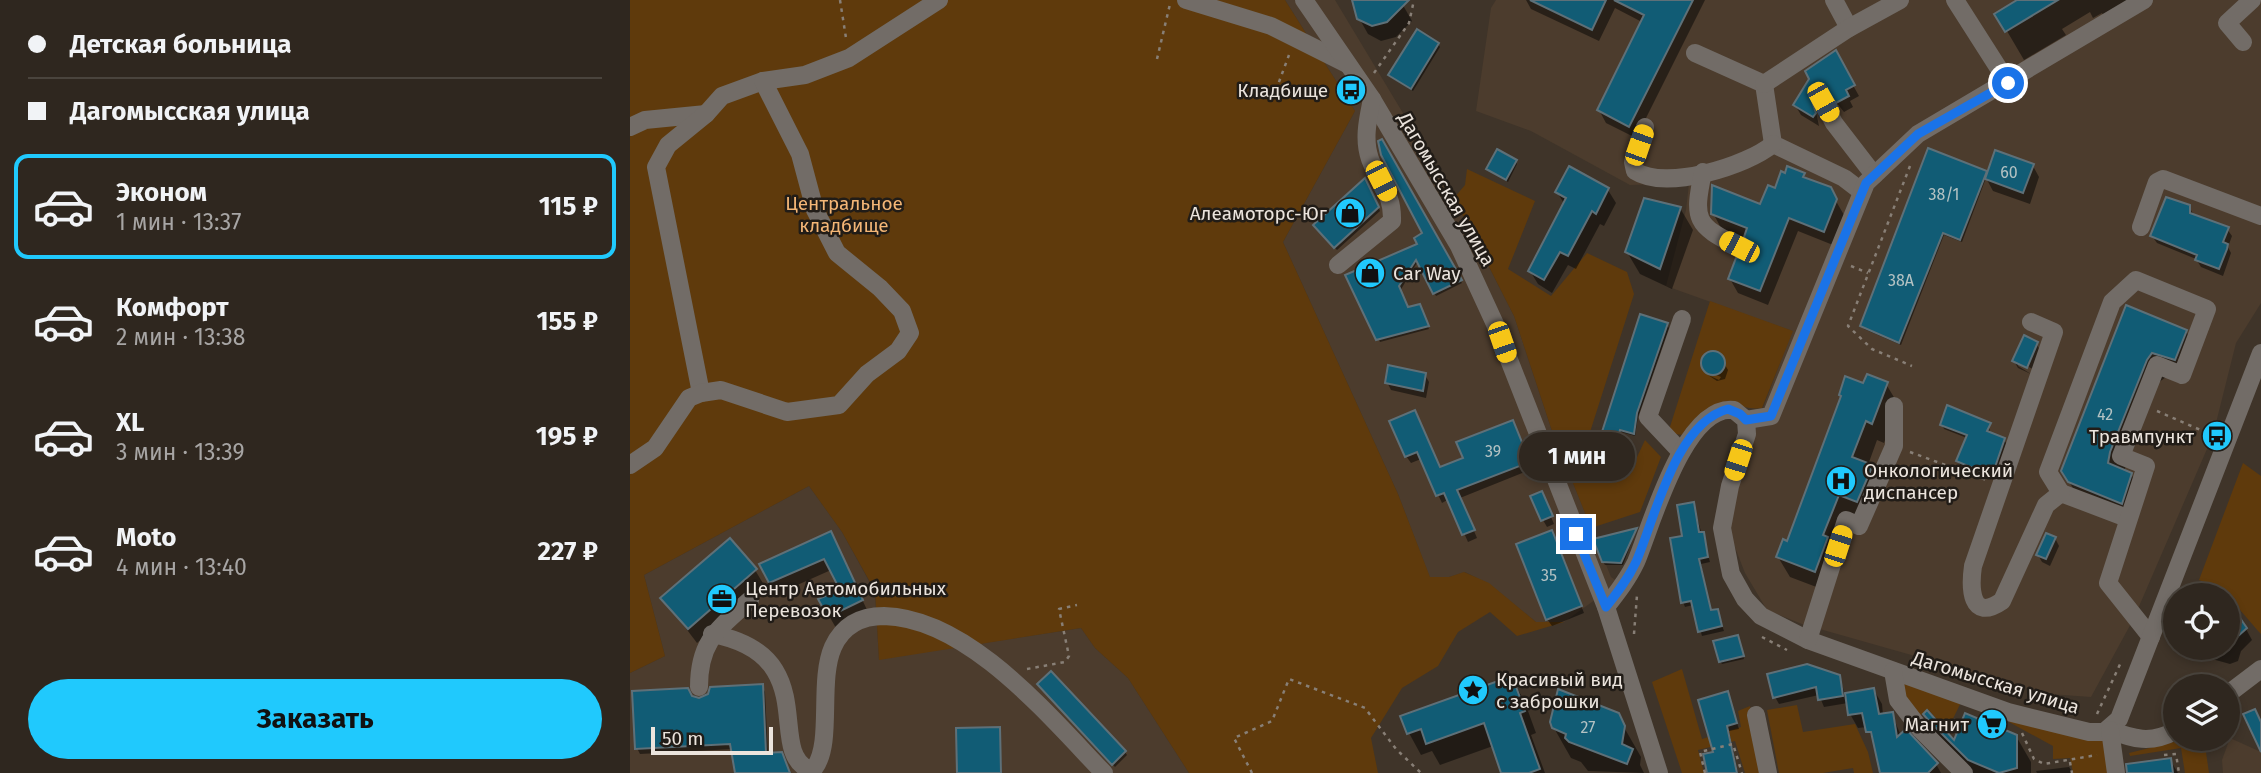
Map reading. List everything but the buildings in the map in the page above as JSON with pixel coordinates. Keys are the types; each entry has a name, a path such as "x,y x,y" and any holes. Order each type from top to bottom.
{"street":[{"path":"701,393 656,167 668,145 706,114 722,96 763,81 805,75 849,58 939,0"},
{"path":"1186,0 1271,26 1347,64"},
{"name":"Дагомысская улица","path":"1304,0 1367,92 1459,246 1495,324 1606,607 1659,773"},
{"path":"1834,0 1849,28"},
{"path":"1764,84 1849,28 1900,0"},
{"path":"1955,0 2008,83"},
{"path":"1606,607 1636,562 1681,452 1692,435 1720,411 1734,410 1746,420 1771,416 1861,191 1874,174 1918,134 2008,83 2114,8 2144,0"},
{"path":"2243,42 2227,23 2252,0"},
{"path":"1695,52 1764,84"},
{"path":"630,465 655,448 689,398 720,390 787,412 839,405 867,374 898,351 910,333 902,311 880,288 837,253 815,210 800,154 763,81"},
{"path":"1764,84 1773,144"},
{"path":"1338,265 1392,220 1393,202 1370,159 1366,138 1367,92"},
{"path":"1823,102 1834,123 1874,174"},
{"path":"630,127 645,120 706,114"},
{"path":"1644,127 1633,162 1635,171 1641,174 1676,177 1734,167 1773,144"},
{"path":"1773,144 1844,178 1861,191"},
{"path":"1703,172 1696,206 1698,217 1710,232 1739,247"},
{"path":"2141,227 2157,182 2163,178 2261,216"},
{"path":"2127,518 2061,494 2048,472 2112,302 2136,280 2207,309 2182,375 2157,365 2121,456 2146,466 2108,583 2151,638"},
{"path":"1681,452 1648,417 1682,319"},
{"path":"2031,322 2054,332 1973,566 1969,589 1974,601 1983,607 1994,607 2002,601 2046,505 2061,494"},
{"path":"2116,773 2110,730 2119,719 2261,353"},
{"path":"1808,640 1846,520 1858,526 1894,446 1894,406"},
{"name":"Дагомысская улица","path":"1746,420 1747,434 1730,486 1722,528 1731,574 1745,598 1761,615 1808,640 2008,712 2089,732 2110,730 2135,739 2148,740 2163,735"},
{"path":"699,687 704,649 712,634 750,600"},
{"path":"712,634 747,645 779,675 794,757 808,769 816,770 822,753 828,662 843,631 869,616 932,624 953,634 1004,673 1094,769"},
{"path":"2240,685 2261,668"},
{"name":"Дагомысская улица","path":"1893,671 1898,700 1921,730 1964,773"},
{"path":"1756,715 1768,773"}],"path":[{"path":"839,0 849,58"},
{"path":"1157,59 1171,0"},
{"path":"1367,92 1376,72 1409,23 1413,0"},
{"path":"1273,98 1296,38"},
{"path":"1911,163 1848,326 1871,349 1912,366"},
{"path":"2141,404 2228,441"},
{"path":"1894,446 2000,486"},
{"path":"1634,635 1633,614 1639,586"},
{"path":"1004,673 1065,662 1069,656 1068,641 1059,610 1077,605"},
{"path":"2096,717 2123,658"},
{"path":"1252,773 1234,738 1272,721 1289,679 1365,708 1396,748 1421,773"},
{"path":"2025,743 2034,759 2045,764 2112,751"},
{"path":"1705,773 1699,752 1733,744 1742,773"},
{"path":"2164,755 2176,754 2179,773"},
{"path":"2070,761 2072,773"}],"shaded area":[{"path":"1285,0 1335,0 1454,198 1514,316 1551,428 1611,577 1624,586 1599,597 1564,622 1536,622 1489,584 1465,572 1449,577 1430,578 1398,494 1283,242 1355,111"},
{"path":"1496,0 2261,0 2261,303 2236,343 2213,435 2134,618 2091,697 2049,694 1802,624 1767,610 1745,573 1729,532 1735,489 1754,431 1753,410 1763,408 1792,331 1666,286 1686,210 1689,183 1630,185 1531,131 1476,111 1491,8"},
{"path":"809,486 842,532 875,592 879,659 1081,628 1095,648 1128,678 1189,773 630,773 630,673 665,656 644,575"},
{"path":"2240,743 2261,752 2261,773 2223,773 2222,760 2225,751 2240,751"}],"green space":[{"name":"Центральное кладбище","path":"630,0 1285,0 1355,111 1283,242 1398,494 1430,577 1449,577 1464,572 1489,583 1536,622 1564,622 1517,636 1490,612 1458,632 1438,666 1402,688 1371,738 1378,773 1189,773 1128,678 1095,648 1081,628 879,660 875,591 842,532 809,486 644,575 665,656 630,673"},
{"path":"1467,169 1535,201 1508,269 1551,296 1587,253 1627,272 1634,294 1584,451 1630,472 1645,440 1661,457 1640,512 1591,528 1551,428 1514,316 1454,198 1465,185"},
{"path":"1710,301 1793,331 1762,408 1721,404 1708,409 1683,435 1668,433"},
{"path":"2243,463 2261,476 2261,634 2240,610 2240,583 2206,583 2199,580"},
{"path":"1682,669 1702,739 1741,727 1738,711 1750,706 1761,773 1745,773 1735,741 1698,750 1704,773 1682,773 1652,682"},
{"path":"1896,682 1966,692 1947,731 1928,709 1915,720"},
{"path":"1797,705 1803,732 1855,724 1868,752 1873,773 1854,773 1853,768 1823,773 1779,773 1767,710"},
{"path":"2010,715 2111,743 2115,773 2073,773 2070,758 2053,759 2053,746 2009,722"},
{"path":"2163,745 2163,751 2130,756 2129,753"},
{"path":"2181,751 2205,751 2209,773 2185,773"}],"place":[{"name":"Кладбище","path":"1351,90"},
{"name":"Алеамоторс-Юг","path":"1350,213"},
{"name":"Car Way","path":"1370,273"},
{"name":"Травмпункт","path":"2217,436"},
{"name":"Онкологический диспансер","path":"1841,481"},
{"name":"Центр Автомобильных Перевозок","path":"722,599"},
{"name":"Красивый вид с заброшки","path":"1473,690"},
{"name":"Магнит","path":"1992,724"}],"route":[{"path":"1576,534 1606,607 1636,562 1681,452 1692,435 1713,416 1728,409 1734,410 1746,420 1771,416 1833,258 1866,183 1918,134 2008,83"}]}
